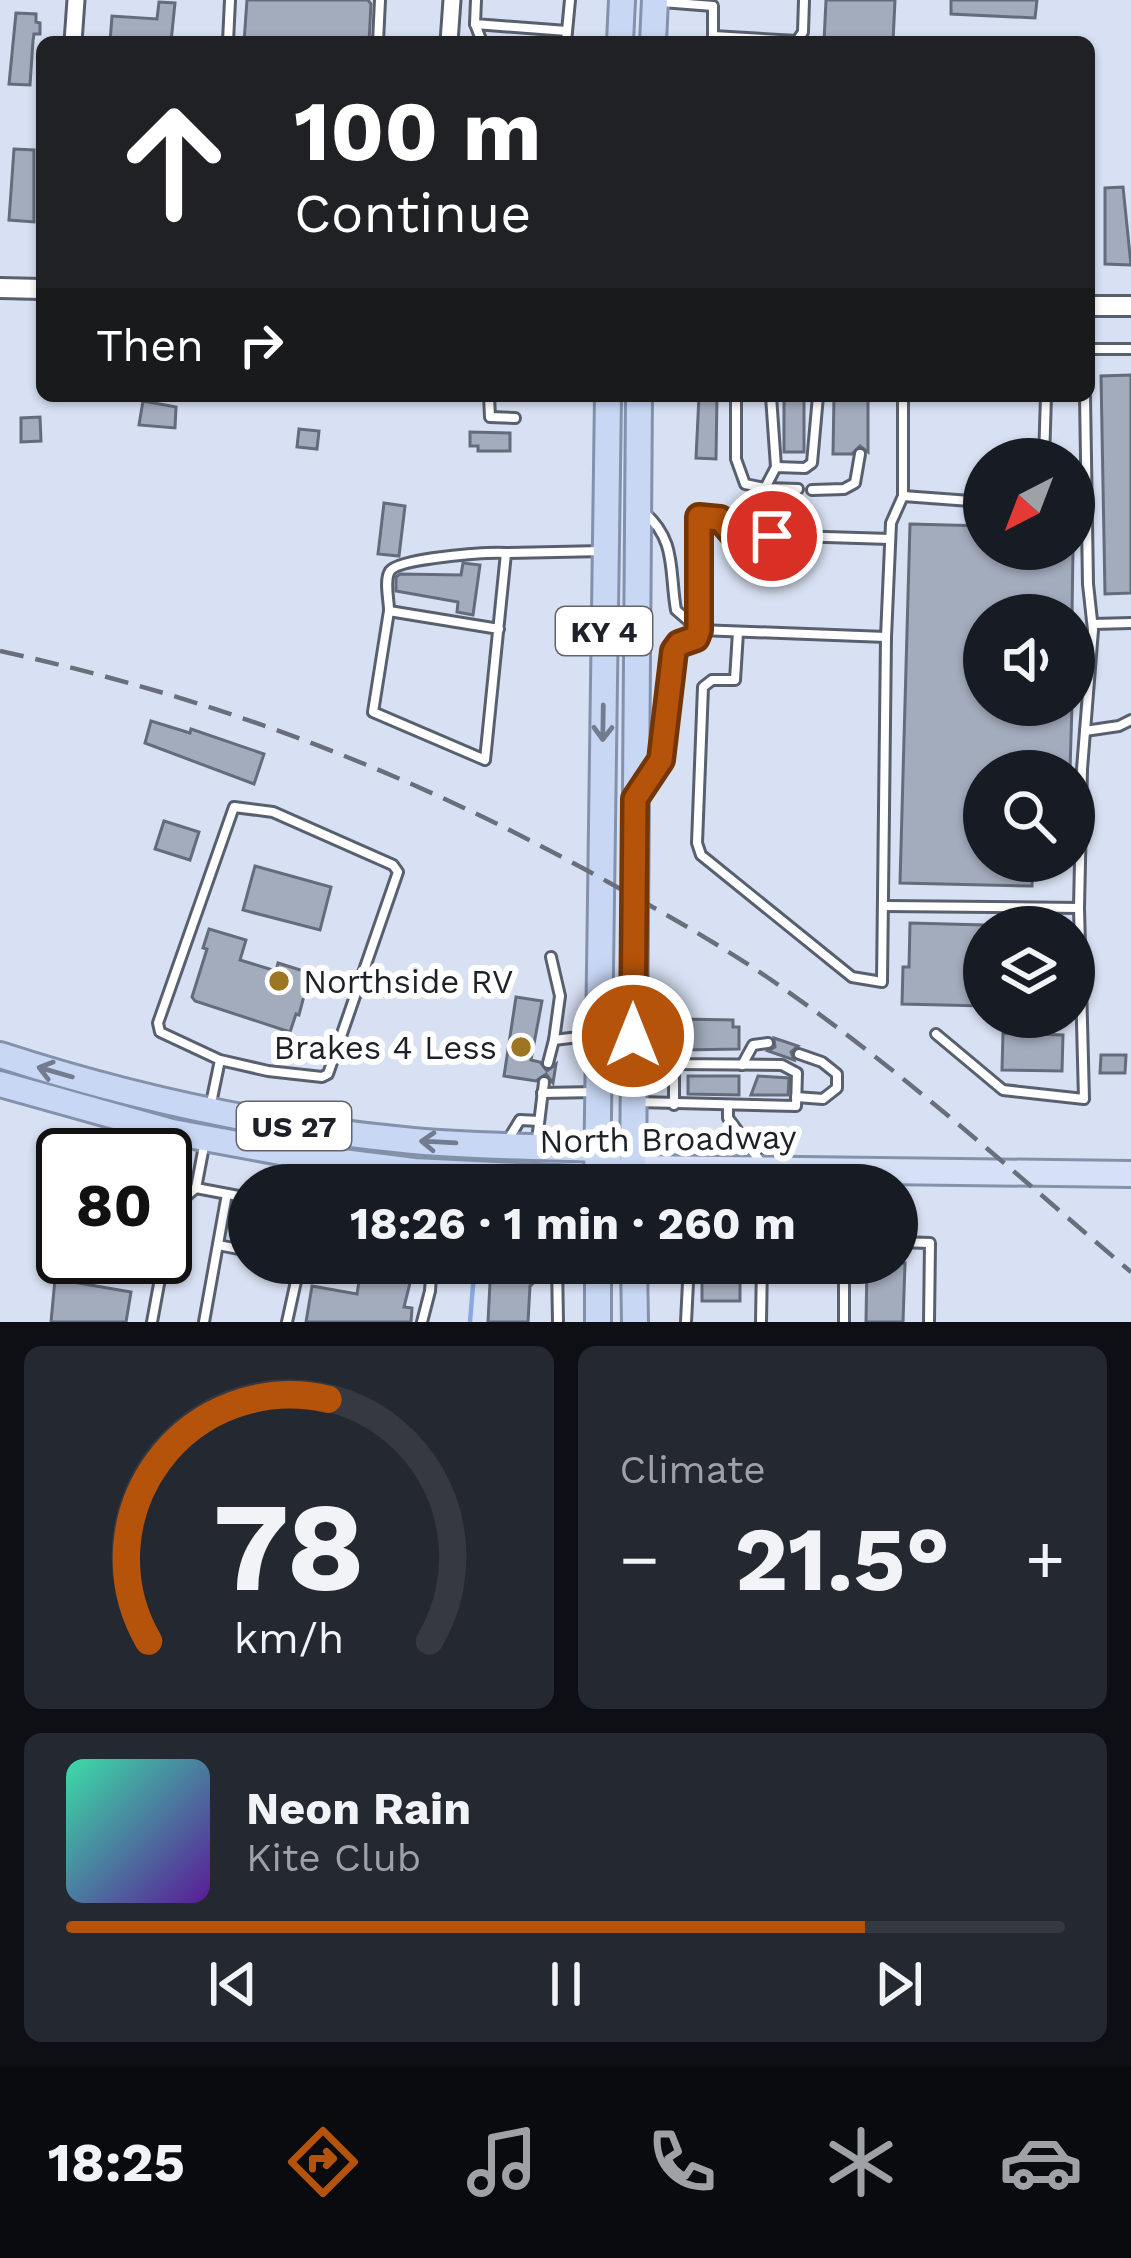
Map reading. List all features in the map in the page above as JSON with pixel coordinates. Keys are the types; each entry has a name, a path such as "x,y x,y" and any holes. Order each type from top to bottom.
{"highway":[{"path":"620,36 622,0"},
{"path":"652,36 655,0"},
{"name":"KY 4","path":"597,1164 608,402"},
{"name":"KY 4","path":"633,1164 639,402"},
{"name":"North Broadway","path":"0,1055 209,1112 407,1141 506,1145 538,1134 597,1149"},
{"name":"North Broadway","path":"0,1084 86,1111 205,1139 363,1164"},
{"name":"US 27","path":"597,1149 616,1164"},
{"path":"598,1284 598,1322"},
{"path":"634,1284 635,1322"}],"main road":[{"name":"North Broadway","path":"918,1176 1131,1174"}],"street":[{"path":"73,36 76,0"},
{"path":"449,36 452,0"},
{"path":"0,288 36,289"},
{"path":"1095,306 1131,306"}],"lane":[{"path":"227,36 230,0"},
{"path":"378,36 380,0"},
{"path":"476,0 480,36"},
{"path":"567,36 570,0"},
{"path":"655,0 713,3 713,36"},
{"path":"800,36 804,0"},
{"path":"476,24 560,36"},
{"path":"1095,349 1131,349"},
{"path":"489,402 490,417 514,418"},
{"path":"736,402 736,459 745,484 798,489"},
{"path":"765,488 776,467 771,402"},
{"path":"776,467 806,468 816,456 818,402"},
{"path":"738,632 735,680 712,680 703,687 697,820 701,856 852,977 882,982 886,637 891,523 903,496 903,402"},
{"path":"1045,438 1046,402"},
{"path":"1085,402 1089,594"},
{"path":"812,490 844,489 855,483 860,454"},
{"path":"903,496 963,502"},
{"path":"637,506 661,527 669,543 676,610 699,630 886,637"},
{"path":"635,799 661,760 674,651 696,638 699,630 699,517 720,519 733,534 890,539"},
{"path":"506,553 485,760 374,712 392,568 476,552 605,551"},
{"path":"389,611 499,629"},
{"path":"1095,624 1131,623"},
{"path":"1085,731 1131,720"},
{"path":"1079,906 1085,726"},
{"path":"234,808 273,812 393,865 398,872 328,1074 268,1071 220,1060 160,1032 158,1023 234,808"},
{"path":"885,906 963,907"},
{"path":"548,1063 560,996 550,957"},
{"path":"936,1034 1003,1090 1084,1099 1082,1038"},
{"path":"554,1040 596,1035"},
{"path":"633,1036 674,1064 782,1065 797,1072 796,1106 633,1102"},
{"path":"742,1065 753,1045 769,1043"},
{"path":"796,1097 824,1099 837,1088 837,1074 822,1062 799,1054"},
{"path":"192,1191 220,1060"},
{"path":"674,1064 674,1105"},
{"path":"538,1134 543,1087 598,1092"},
{"path":"728,1107 728,1118 757,1164"},
{"path":"196,1188 226,1194 204,1322"},
{"path":"918,1243 930,1244 929,1322"},
{"path":"218,1245 228,1247"},
{"path":"152,1322 159,1284"},
{"path":"287,1322 295,1284"},
{"path":"422,1322 430,1284"},
{"path":"557,1284 558,1322"},
{"path":"686,1322 688,1284"},
{"path":"761,1322 762,1284"},
{"path":"844,1284 844,1322"}],"building":[{"path":"247,0 368,0 371,4 369,36 244,36"},
{"path":"826,0 895,0 893,36 824,36"},
{"path":"951,0 1037,0 1035,18 951,14"},
{"path":"159,2 175,3 172,36 110,36 112,16 157,19"},
{"path":"16,13 36,14 40,23 40,34 34,34 30,85 9,84"},
{"path":"14,149 34,150 34,222 9,220"},
{"path":"1123,187 1131,265 1105,264 1105,188"},
{"path":"1131,375 1131,593 1105,594 1101,376"},
{"path":"143,402 176,407 175,428 139,425"},
{"path":"699,402 717,402 716,459 696,458"},
{"path":"784,402 804,402 804,452 784,452"},
{"path":"834,402 868,402 868,452 860,446 852,454 833,454"},
{"path":"40,417 41,441 21,442 21,418"},
{"path":"299,429 319,431 317,449 297,447"},
{"path":"470,432 510,433 510,451 478,451 478,446 470,446"},
{"path":"384,503 405,506 399,556 378,554"},
{"path":"910,524 963,525 963,570 1073,570 1072,594 963,594 963,726 1071,726 1071,750 963,750 963,882 1032,882 1032,886 900,883"},
{"path":"463,563 480,565 473,615 457,612 458,602 396,591 400,574 461,575"},
{"path":"151,721 264,754 254,784 145,743"},
{"path":"164,821 199,832 190,860 155,849"},
{"path":"255,866 331,887 320,930 243,910"},
{"path":"910,923 963,924 963,1005 902,1004 903,967 909,967"},
{"name":"Northside RV","path":"209,929 246,940 240,960 276,971 278,963 310,973 290,1032 195,1001 192,997"},
{"name":"Brakes 4 Less","path":"516,997 542,1001 531,1060 547,1071 556,1064 553,1083 546,1074 536,1081 504,1076"},
{"path":"681,1019 733,1020 733,1027 739,1027 739,1049 681,1050"},
{"path":"774,1038 798,1046 791,1052 794,1060 768,1051 775,1047"},
{"path":"1003,1038 1063,1038 1062,1071 1002,1070"},
{"path":"1101,1055 1126,1055 1125,1073 1100,1073"},
{"path":"688,1076 739,1076 739,1095 688,1094"},
{"path":"758,1076 789,1078 788,1095 751,1095"},
{"path":"55,1284 131,1292 126,1322 51,1322"},
{"path":"359,1284 410,1284 404,1307 412,1308 411,1322 306,1322 312,1286 357,1294"},
{"path":"490,1284 532,1284 528,1322 488,1322"},
{"path":"702,1284 740,1284 740,1301 702,1301"},
{"path":"867,1284 904,1284 903,1322 866,1322"}],"waterway":[{"path":"470,1322 473,1284"}],"railway":[{"path":"0,651 160,692 313,744 461,807 608,882 744,961 832,1024 962,1127 1131,1272"}],"place":[{"name":"Northside RV","path":"279,981"},
{"name":"Brakes 4 Less","path":"521,1047"}],"route":[{"path":"633,1036 635,799 661,760 674,651 696,638 699,630 699,517 720,519 733,534 772,536"}]}
